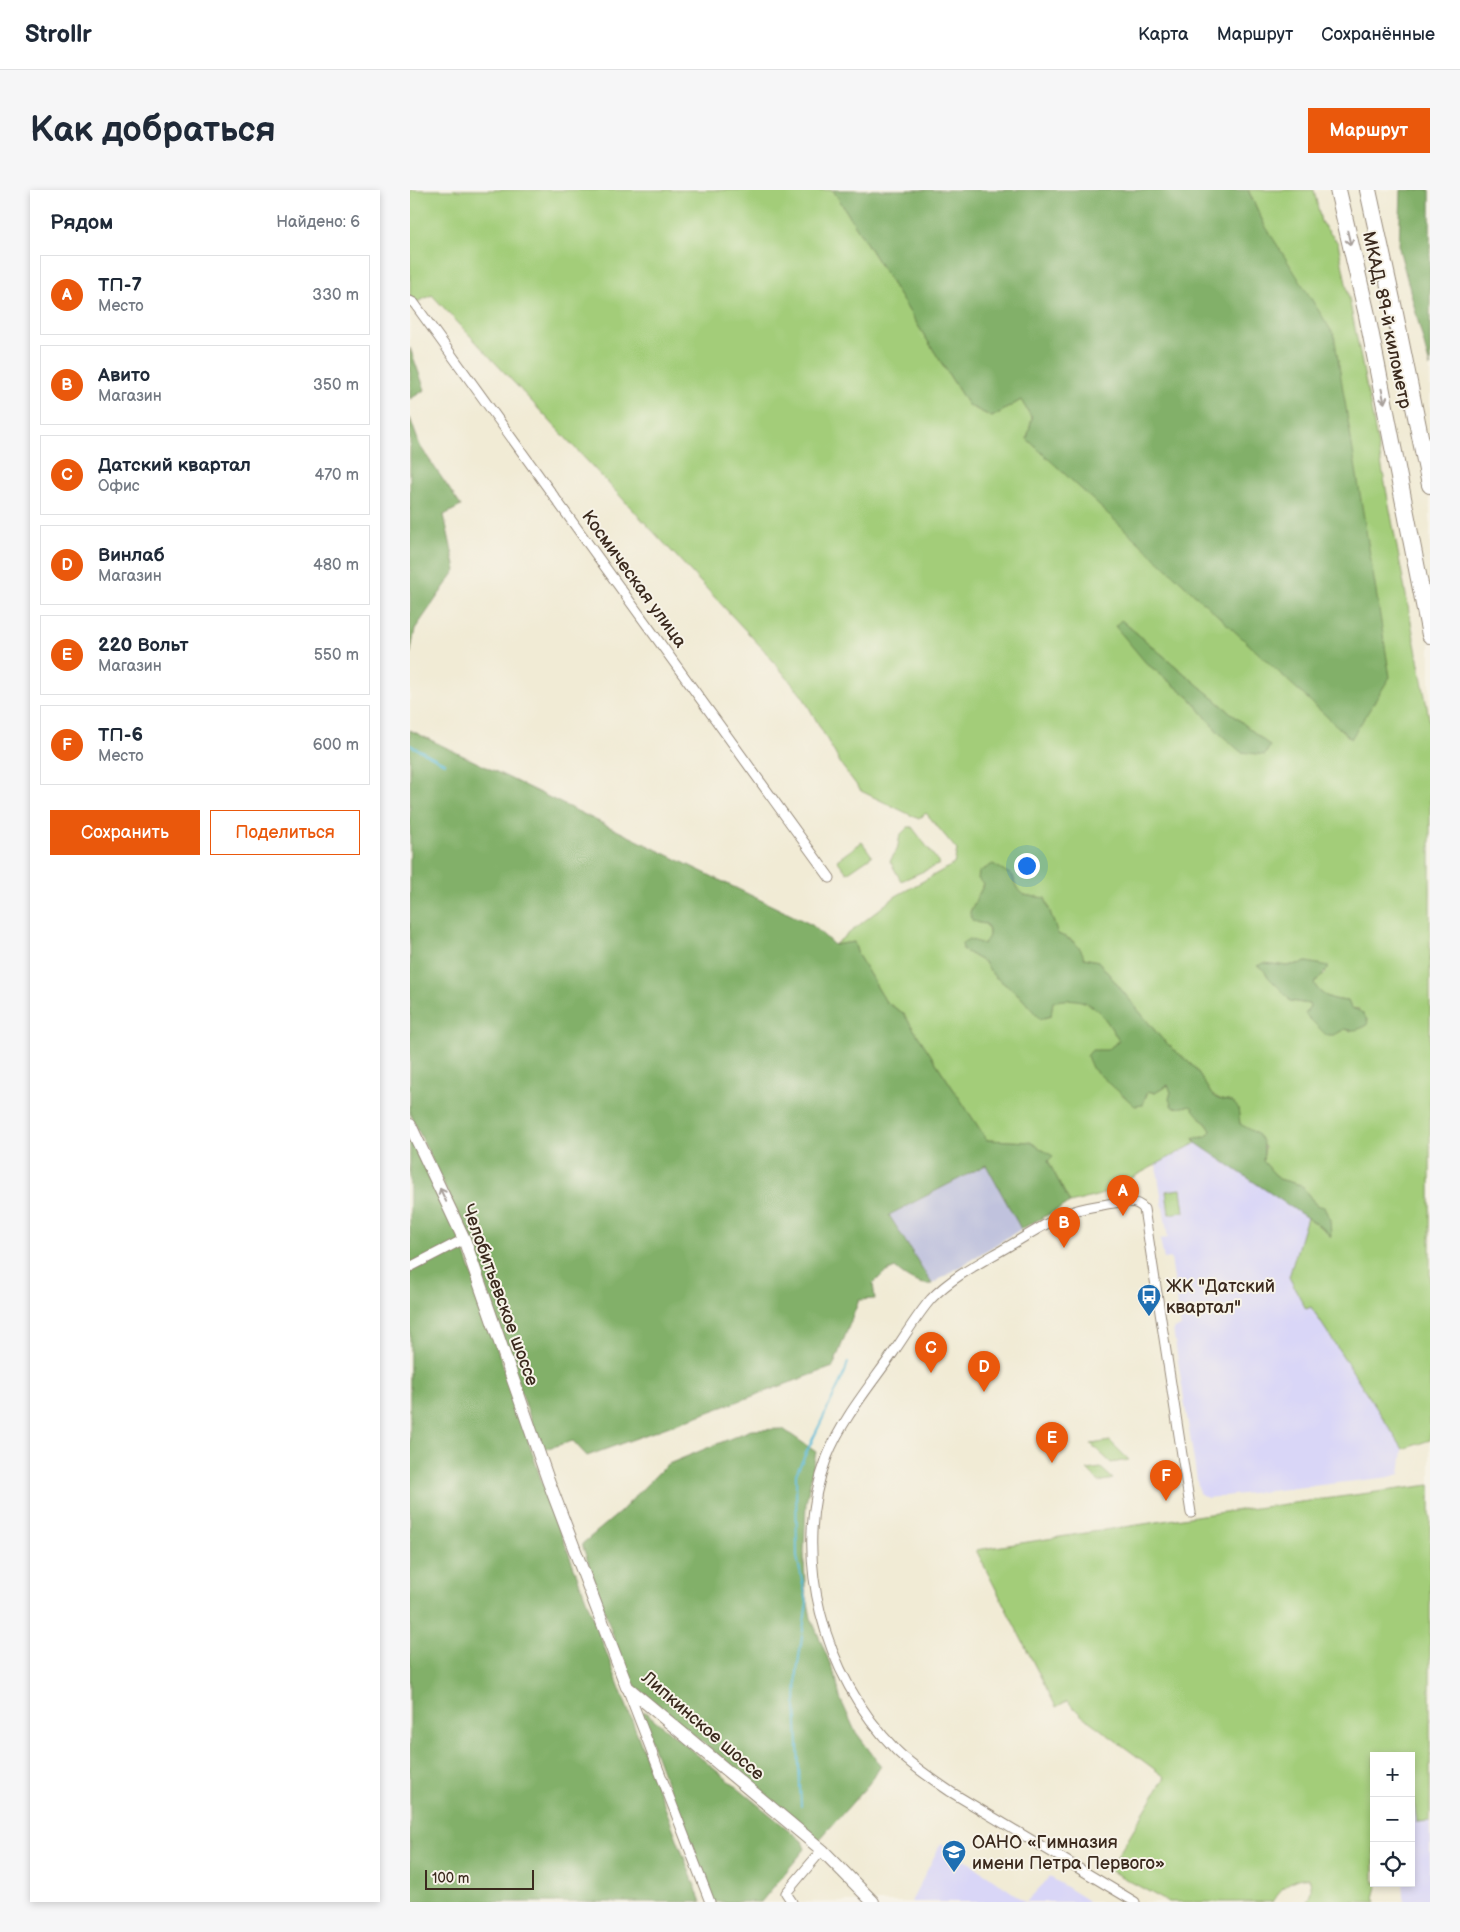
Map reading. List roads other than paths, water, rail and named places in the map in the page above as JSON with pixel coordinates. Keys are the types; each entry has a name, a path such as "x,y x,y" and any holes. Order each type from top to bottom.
{"highway":[{"name":"МКАД, 89-й километр","path":"1338,190 1367,315 1430,635"},
{"name":"МКАД, 89-й километр","path":"1368,190 1430,485"}],"street":[{"name":"Космическая улица","path":"411,300 830,878"},
{"name":"Челобитьевское шоссе","path":"410,1125 464,1239 548,1480"},
{"path":"1135,1902 922,1773 896,1750 875,1726 852,1692 825,1628 812,1562 814,1509 827,1458 840,1429 930,1300 954,1279 1067,1213 1116,1202 1135,1202 1144,1209 1191,1513"},
{"path":"410,1267 464,1239"},
{"name":"Липкинское шоссе","path":"548,1480 627,1687 822,1850 873,1902"},
{"path":"627,1687 710,1902"},
{"path":"792,1902 786,1893 822,1850"}],"waterway":[{"path":"410,745 444,763"},
{"path":"801,1806 796,1706 797,1671 807,1602 797,1557 796,1474 848,1362"}],"place":[{"name":"ТП-7","path":"1123,1216"},
{"name":"Авито","path":"1064,1248"},
{"name":"ЖК \"Датский квартал\"","path":"1149,1317"},
{"name":"Датский квартал","path":"931,1373"},
{"name":"Винлаб","path":"984,1392"},
{"name":"220 Вольт","path":"1052,1463"},
{"name":"ТП-6","path":"1166,1501"},
{"name":"ОАНО «Гимназия имени Петра Первого»","path":"954,1873"}]}
